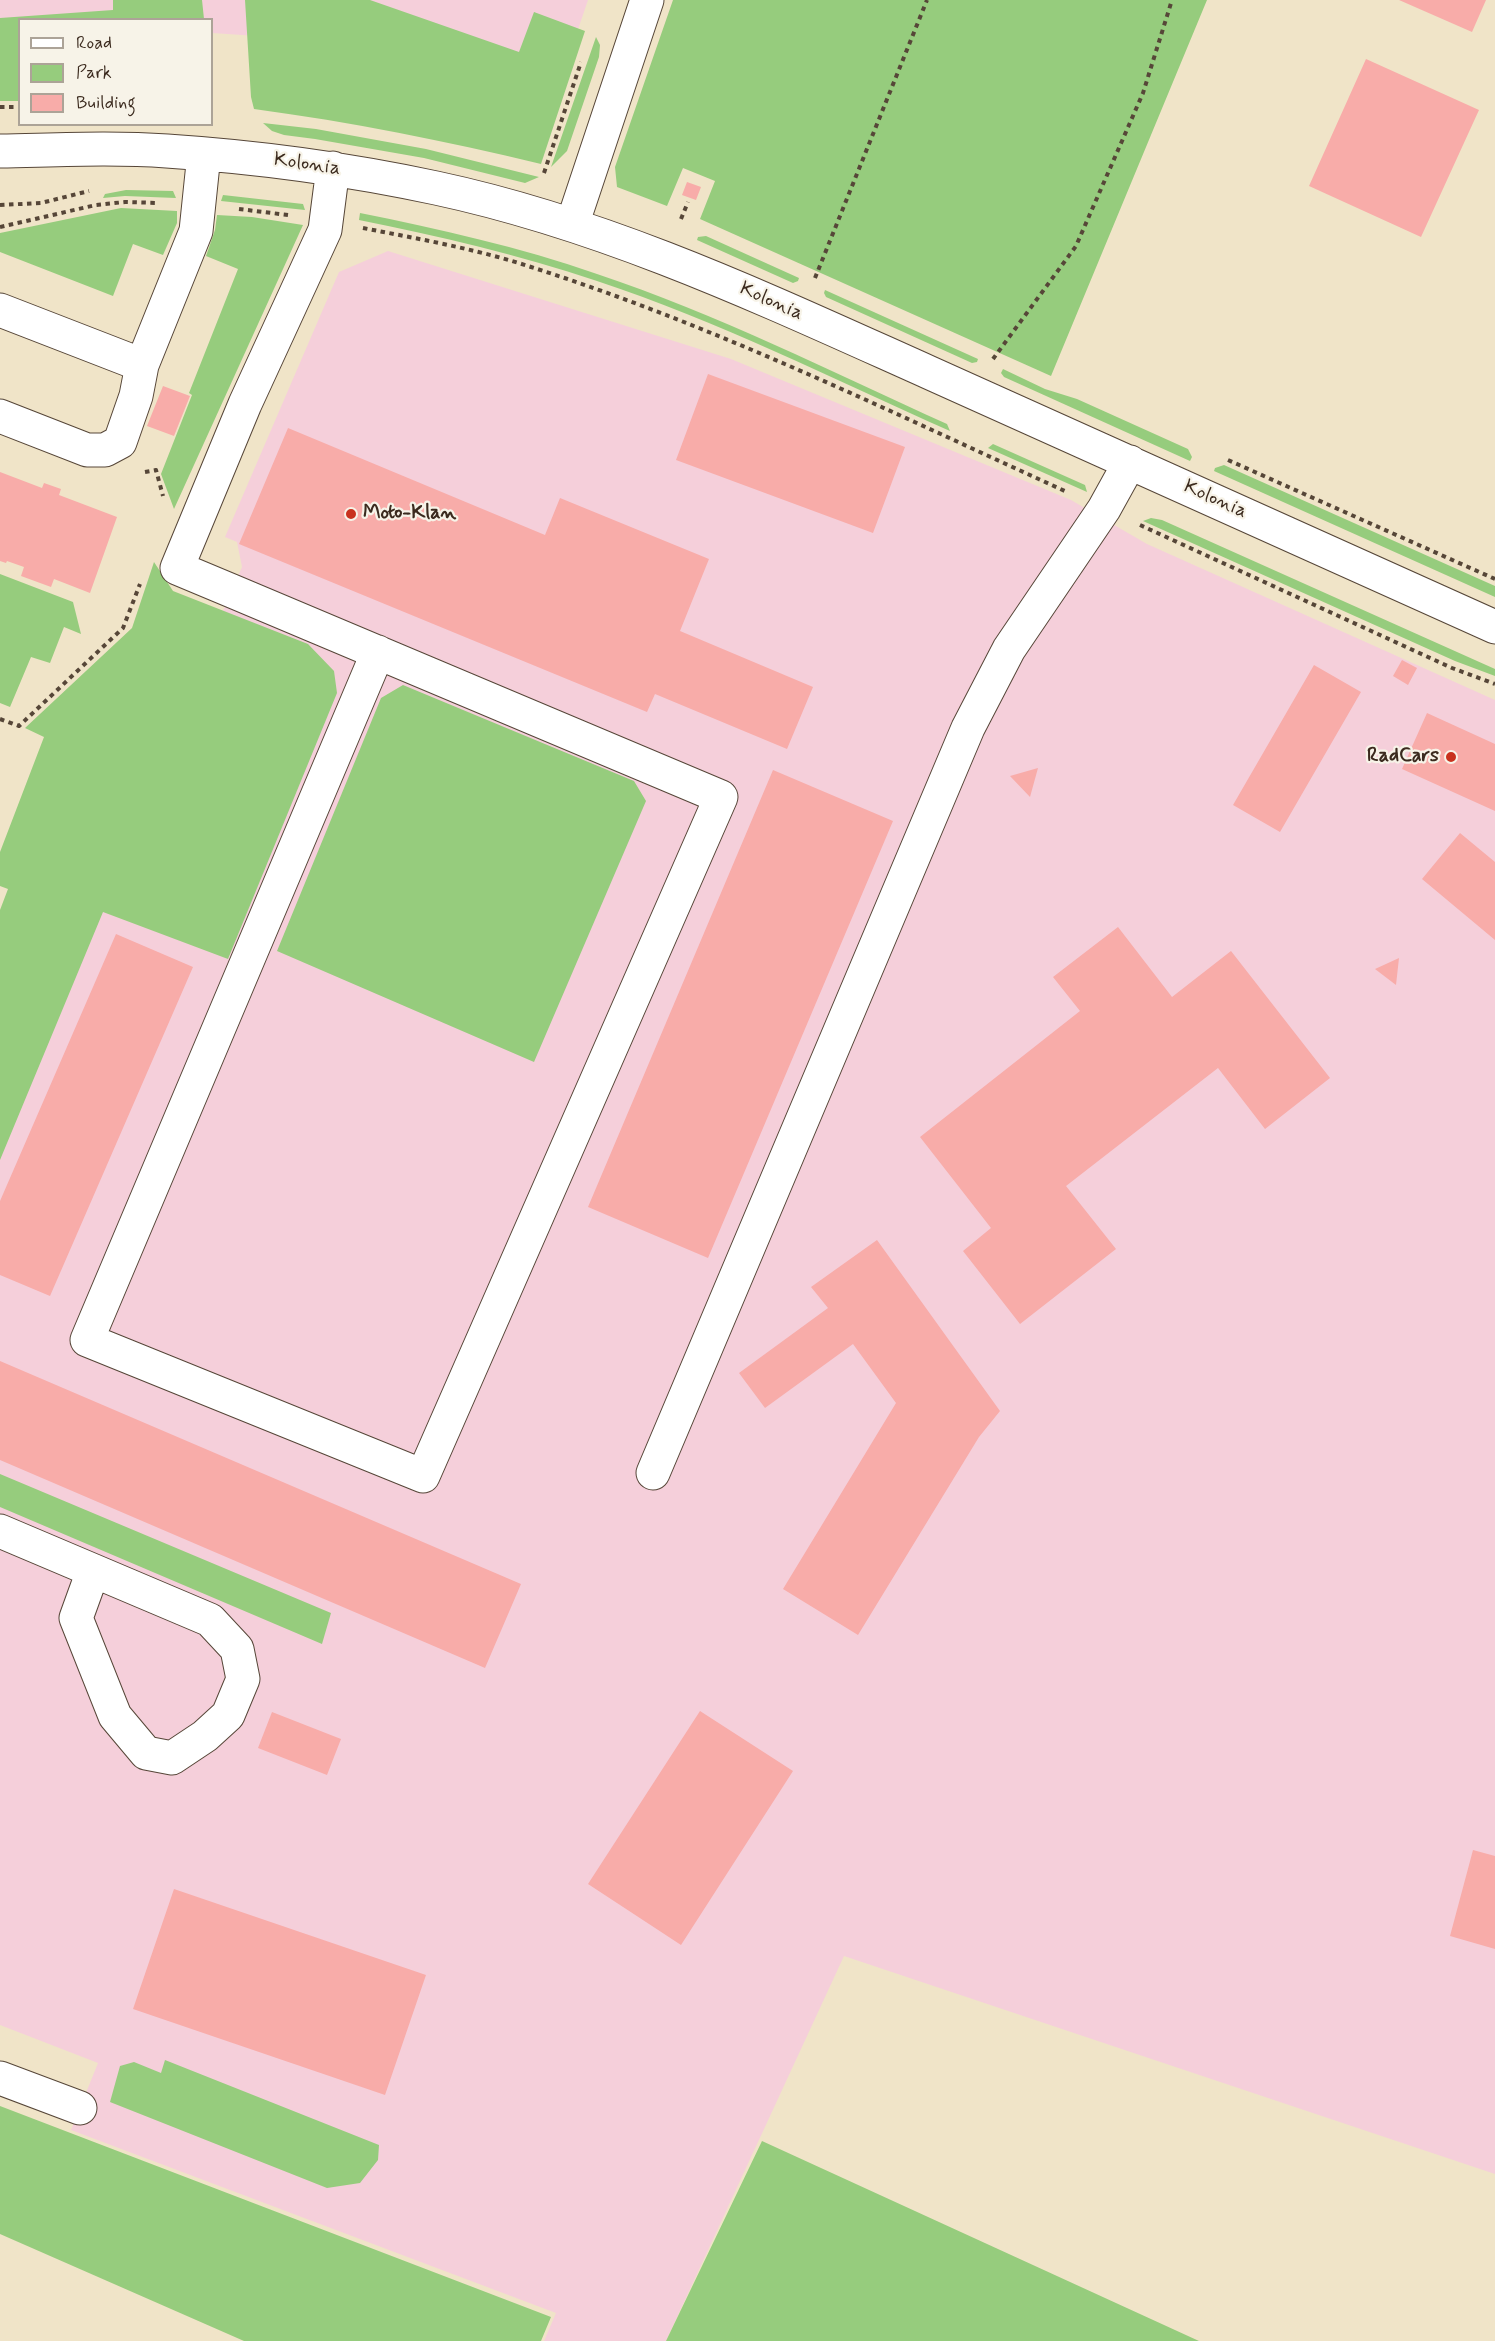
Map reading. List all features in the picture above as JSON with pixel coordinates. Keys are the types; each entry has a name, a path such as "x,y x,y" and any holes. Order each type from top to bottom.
{"street":[{"path":"572,225 647,0"},
{"name":"Kolonia","path":"0,151 111,149 204,154 333,168 438,188 618,239 683,264 800,315 1495,627"},
{"path":"0,416 87,450 105,450 120,441 136,396 142,365 196,231 204,154"},
{"path":"333,168 325,230 244,404 177,568 378,652 721,796 423,1476 87,1340 378,652"},
{"path":"0,310 142,365"},
{"path":"653,1473 968,728 1009,649 1104,509 1130,462"},
{"path":"0,1532 210,1620 237,1649 243,1679 228,1715 205,1736 172,1758 146,1753 115,1716 76,1618 93,1571"},
{"path":"0,2079 80,2108"}],"path":[{"path":"800,315 927,0"},
{"path":"974,393 993,359 1076,246 1143,93 1172,0"},
{"path":"544,172 584,53"},
{"path":"0,107 18,107"},
{"path":"0,205 41,203 96,189"},
{"path":"0,227 96,205 125,202 198,206 327,220 442,244 529,266 653,308 716,334 1441,663 1495,684"},
{"path":"681,219 688,202"},
{"path":"160,484 166,505"},
{"path":"0,719 18,726 123,628 144,575"}],"shaded area":[{"path":"0,0 588,0 555,97 333,41 213,33 213,18 18,18 18,22 0,41"},
{"path":"388,251 731,359 1071,500 1147,544 1495,700 1495,2174 844,1956 666,2341 544,2341 556,2313 71,2130 98,2063 0,2025 0,1021 223,611 242,567 237,542 225,537 339,272"}],"green space":[{"path":"113,0 202,0 204,18 18,18 18,101 0,101 0,18 113,10"},
{"path":"245,0 370,0 519,52 534,12 585,31 541,164 398,133 254,109 251,97"},
{"path":"673,0 1207,0 1051,376 700,219 715,181 683,168 667,206 617,187 615,167"},
{"path":"596,37 600,45 599,57 567,151 551,167"},
{"path":"263,123 316,129 426,149 539,177 525,183 424,158 284,135 272,131"},
{"path":"126,190 173,191 176,198 125,196 103,198 105,194"},
{"path":"223,195 303,204 305,210 221,201"},
{"path":"121,208 177,211 177,223 163,255 133,244 113,296 0,252 0,233"},
{"path":"360,213 509,247 568,264 642,290 730,325 817,364 947,424 950,431 775,352 642,297 509,254 359,220"},
{"path":"217,215 252,217 303,225 174,509 161,474 192,395 189,393 238,269 206,256 215,230"},
{"path":"706,236 799,278 798,281 793,283 697,240 698,237"},
{"path":"825,290 978,359 977,362 972,363 826,297"},
{"path":"1003,369 1045,389 1077,399 1188,449 1192,457 1190,461 1004,377 1001,373"},
{"path":"993,444 1085,485 1087,492 988,448"},
{"path":"1224,465 1495,586 1495,597 1214,471 1215,468"},
{"path":"1151,518 1162,520 1495,669 1495,676 1455,661 1143,521"},
{"path":"154,562 173,591 308,644 334,671 337,693 228,959 103,912 0,1160 0,910 8,889 0,886 0,852 44,737 25,728 132,628"},
{"path":"0,574 73,602 81,634 64,627 50,663 31,657 10,707 0,703"},
{"path":"403,685 634,781 646,801 534,1062 277,951 381,698"},
{"path":"0,1474 331,1613 322,1644 0,1507"},
{"path":"165,2060 379,2145 378,2160 360,2183 327,2188 110,2102 120,2066 134,2062 161,2073"},
{"path":"0,2106 551,2317 541,2341 244,2341 0,2234"},
{"path":"762,2141 1199,2341 666,2341"}],"building":[{"path":"1399,0 1486,0 1472,32"},
{"path":"1366,59 1479,110 1421,237 1309,186"},
{"path":"687,182 701,187 696,200 682,195"},
{"path":"708,374 905,447 873,533 676,460"},
{"path":"163,386 190,396 174,436 147,426"},
{"path":"288,428 545,535 560,498 709,559 680,631 813,687 787,749 655,694 647,712 239,544"},
{"path":"0,472 42,488 44,483 61,489 59,495 117,517 90,593 54,579 51,587 21,576 24,567 0,561"},
{"path":"1402,660 1417,668 1408,685 1393,676"},
{"path":"1314,665 1361,692 1280,832 1233,805"},
{"name":"RadCars","path":"1427,713 1495,744 1495,811 1402,769"},
{"path":"1038,768 1030,797 1010,776"},
{"path":"773,770 893,821 708,1258 588,1207"},
{"path":"1460,833 1495,862 1495,940 1422,879"},
{"path":"1118,927 1172,997 1231,951 1330,1078 1265,1129 1218,1068 1066,1186 1116,1249 1020,1324 963,1251 991,1228 920,1137 1080,1011 1053,977"},
{"path":"116,934 193,967 50,1296 0,1275 0,1201"},
{"path":"1399,958 1396,985 1375,969"},
{"path":"877,1240 1000,1411 979,1437 858,1635 783,1589 896,1403 853,1344 765,1408 739,1373 828,1308 811,1287"},
{"path":"0,1361 521,1584 485,1668 0,1460"},
{"path":"700,1711 793,1771 681,1945 588,1884"},
{"path":"272,1712 341,1739 327,1775 258,1748"},
{"path":"1473,1850 1495,1856 1495,1949 1450,1936"},
{"path":"174,1889 426,1975 385,2095 133,2009"}],"place":[{"name":"Moto-Klan","path":"351,514"},
{"name":"RadCars","path":"1451,757"}]}
